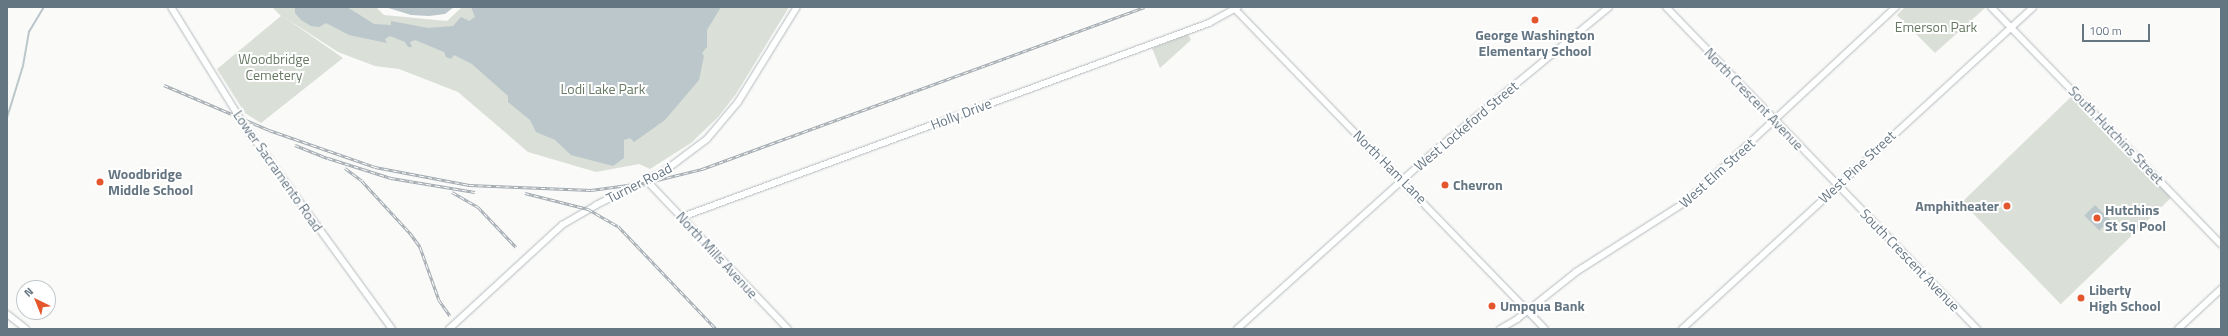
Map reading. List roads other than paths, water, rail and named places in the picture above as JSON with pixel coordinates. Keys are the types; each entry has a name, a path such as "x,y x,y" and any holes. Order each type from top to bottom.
{"street":[{"name":"Lower Sacramento Road","path":"171,7 246,128 392,329"},
{"name":"Turner Road","path":"450,329 562,225 596,205 647,181 678,163 723,122 742,97 797,7"},
{"name":"West Lockeford Street","path":"1237,329 1402,180 1609,7"},
{"name":"North Crescent Avenue","path":"1666,7 1842,192"},
{"name":"West Elm Street","path":"1500,329 1528,310 1576,272 1688,201 1896,7"},
{"name":"South Hutchins Street","path":"1991,7 2221,244"},
{"name":"West Pine Street","path":"1682,329 2010,26 2033,7"},
{"name":"North Ham Lane","path":"1235,8 1545,329"},
{"name":"Holly Drive","path":"682,217 1209,23 1235,8"},
{"name":"North Mills Avenue","path":"647,181 788,329"},
{"name":"South Crescent Avenue","path":"1842,192 1977,329"},
{"path":"2178,329 2221,289"},
{"path":"7,314 26,329"}],"waterway":[{"path":"7,118 23,66 29,32 44,7"}],"railway":[{"path":"164,85 269,130 375,167 469,185 591,190 649,182 702,169 1144,7"},
{"path":"295,145 328,158 391,178 475,192"},
{"path":"345,168 362,181 410,233 420,247 439,300 450,316"},
{"path":"452,192 478,207 516,247"},
{"path":"525,193 588,209 618,226 716,329"}],"place":[{"name":"George Washington Elementary School","path":"1535,20"},
{"name":"Woodbridge Middle School","path":"100,182"},
{"name":"Chevron","path":"1445,185"},
{"name":"Amphitheater","path":"2007,206"},
{"name":"Hutchins St Sq Pool","path":"2097,218"},
{"name":"Liberty High School","path":"2081,298"},
{"name":"Umpqua Bank","path":"1492,306"}],"park label":[{"name":"Emerson Park","path":"1936,27"},
{"name":"Woodbridge Cemetery","path":"274,68"},
{"name":"Lodi Lake Park","path":"603,89"}]}
